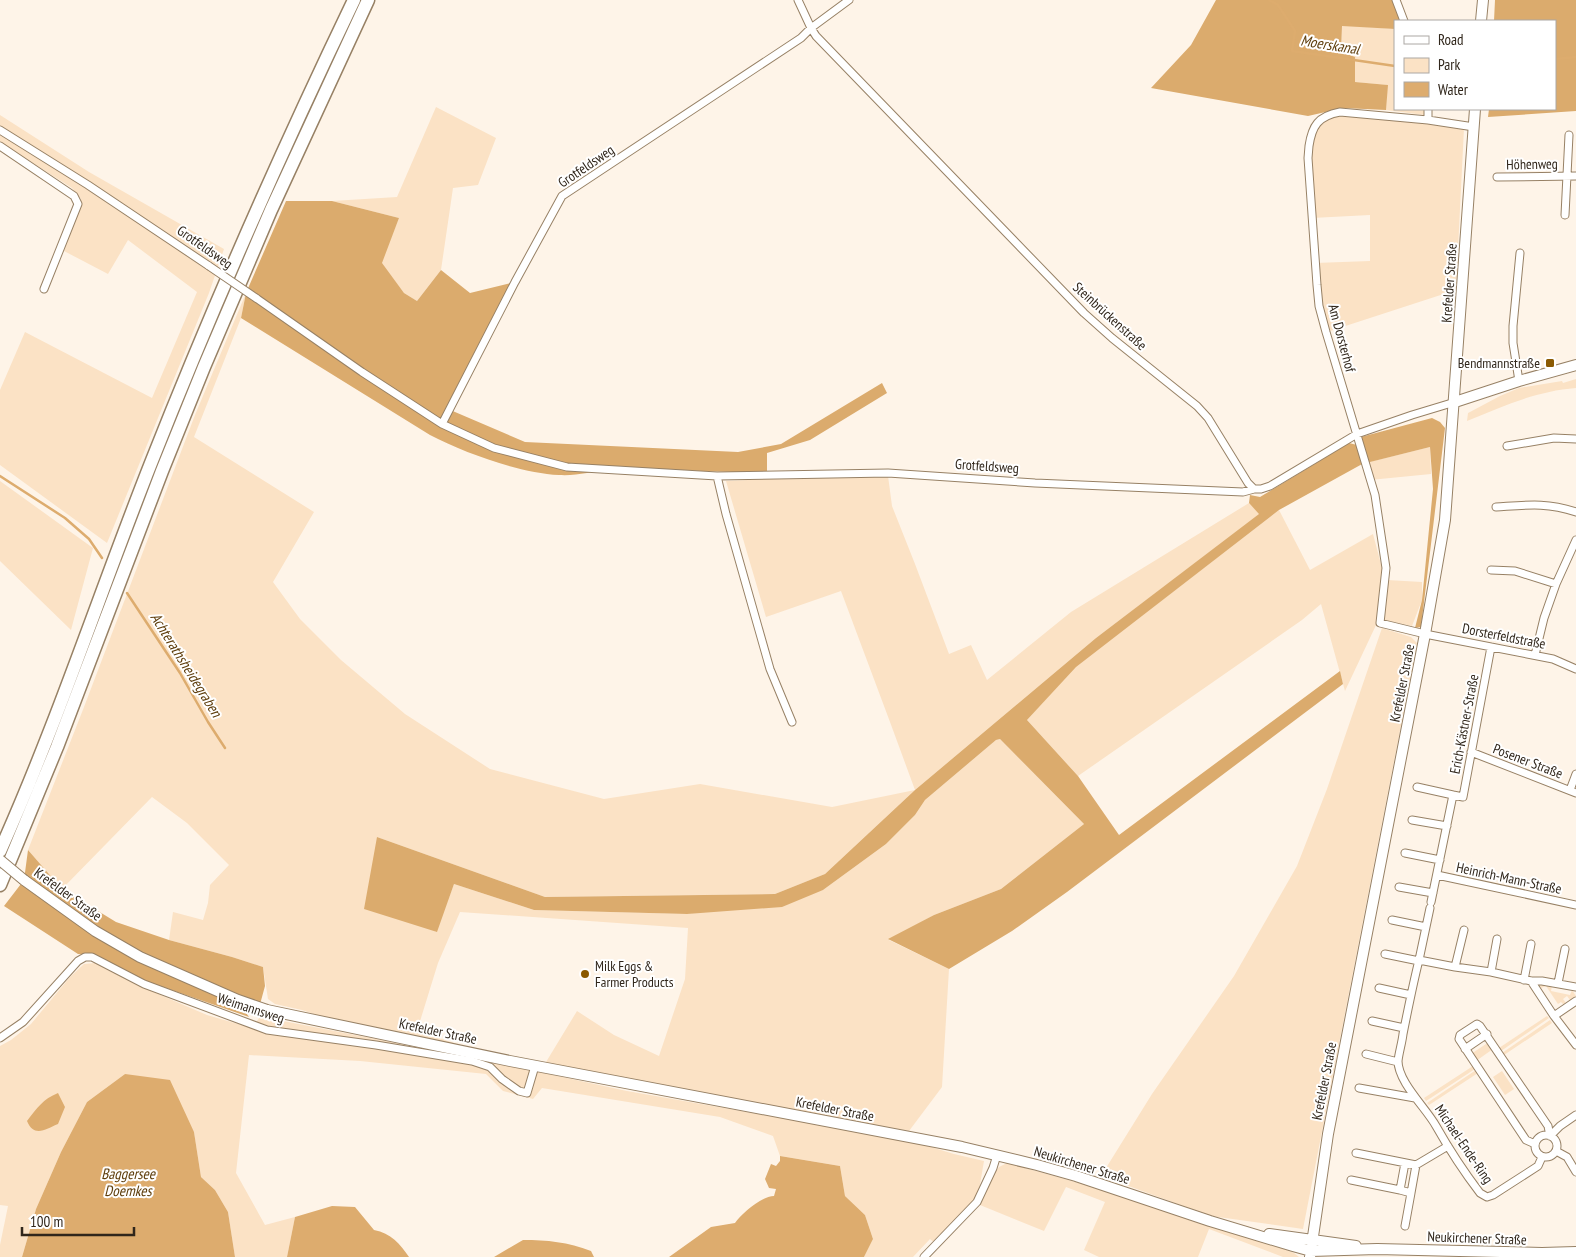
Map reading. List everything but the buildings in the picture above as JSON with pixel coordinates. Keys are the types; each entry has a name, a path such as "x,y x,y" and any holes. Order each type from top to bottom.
{"highway":[{"path":"0,851 44,745 150,465 192,360 302,108 354,0"},
{"path":"0,884 57,747 162,471 204,367 275,202 368,0"}],"main road":[{"path":"1481,20 1482,0"},
{"name":"Krefelder Straße","path":"1311,1254 1328,1134 1426,634 1445,520 1475,110"},
{"path":"1454,402 1519,380 1576,365"},
{"name":"Krefelder Straße","path":"0,860 24,880 95,931 140,957 259,1008 535,1066 906,1136"},
{"name":"Neukirchener Straße","path":"906,1136 997,1155 1076,1176 1210,1221 1293,1246 1311,1254 1376,1249 1542,1254 1576,1252"},
{"name":"Neukirchener Straße","path":"1246,1231 1376,1249"}],"street":[{"name":"Steinbrückenstraße","path":"798,0 816,36 1084,313 1112,338 1197,406 1208,418 1248,483 1254,489"},
{"name":"Grotfeldsweg","path":"442,424 515,282 562,196 801,38 848,0"},
{"path":"1396,0 1404,20"},
{"path":"1428,110 1428,120"},
{"name":"Am Dorsterhof","path":"1426,634 1380,623 1386,568 1375,494 1319,306 1308,158 1311,135 1315,125 1323,118 1340,112 1428,120 1474,127"},
{"name":"Grotfeldsweg","path":"0,130 96,190 362,372 442,424 494,448 567,468 717,476 888,473 1143,488 1243,492 1254,489"},
{"name":"Höhenweg","path":"1565,215 1570,135"},
{"path":"0,146 74,196 78,204 44,289"},
{"name":"Höhenweg","path":"1497,177 1576,176"},
{"path":"1519,380 1513,334 1520,253"},
{"path":"1254,489 1270,486 1357,434 1412,414 1454,402"},
{"path":"1507,446 1554,438 1576,439"},
{"path":"717,476 770,670 792,722"},
{"path":"1496,507 1548,504 1576,512"},
{"path":"1535,655 1544,618 1556,584 1575,543"},
{"path":"1491,570 1515,571 1556,584"},
{"name":"Dorsterfeldstraße","path":"1426,634 1553,659 1576,669"},
{"name":"Erich-Kästner-Straße","path":"1453,794 1463,797 1491,647"},
{"name":"Posener Straße","path":"1471,752 1573,791"},
{"path":"1573,791 1576,774"},
{"path":"1366,1054 1398,1062 1447,826 1453,794 1417,787"},
{"path":"1412,820 1447,826"},
{"path":"1405,853 1440,860"},
{"name":"Heinrich-Mann-Straße","path":"1437,875 1576,905"},
{"path":"1398,887 1433,893"},
{"path":"1392,920 1426,927"},
{"path":"1455,967 1464,930"},
{"path":"1491,972 1496,939"},
{"path":"1530,944 1527,981 1576,1045"},
{"path":"1558,984 1565,949"},
{"path":"1385,954 1491,972 1527,981 1542,980 1576,987"},
{"name":"Weimannsweg","path":"0,1038 23,1022 78,961 85,957 92,957 144,984 268,1030 472,1061 490,1067 502,1079 519,1091 527,1093 535,1066"},
{"path":"1379,988 1411,995"},
{"path":"1554,1016 1576,1001"},
{"path":"1372,1021 1404,1028"},
{"path":"1535,1144 1526,1140 1459,1039 1460,1035 1476,1024 1486,1034 1548,1126 1550,1136"},
{"path":"1465,1049 1486,1034"},
{"name":"Michael-Ende-Ring","path":"1398,1062 1401,1073 1415,1098 1423,1106 1475,1187 1486,1197 1493,1195 1538,1166 1542,1157 1549,1157 1556,1151"},
{"path":"1359,1088 1415,1098"},
{"path":"1550,1136 1576,1115"},
{"path":"1542,1157 1536,1152 1535,1144 1540,1137 1550,1136 1556,1141 1556,1151 1567,1157 1576,1172"},
{"path":"1356,1154 1416,1165 1448,1146"},
{"path":"924,1257 977,1202 997,1155"},
{"path":"1400,1190 1405,1163"},
{"path":"1405,1226 1416,1165"},
{"path":"1350,1180 1411,1192"}],"green space":[{"path":"1342,25 1394,29 1394,110 1424,110 1424,115 1386,110 1387,85 1355,82 1341,52"},
{"path":"436,107 496,138 478,185 453,188 441,270 417,301 404,293 381,263 399,218 332,201 397,197"},
{"path":"1341,114 1464,128 1456,290 1327,332 1319,306 1315,263 1370,261 1370,215 1312,218 1309,146 1323,118"},
{"path":"0,115 89,172 224,249 209,293 107,543 0,465 0,390 25,332 152,398 197,292 128,240 108,274 64,251 81,199 72,188 0,142"},
{"path":"246,293 241,318 194,437 314,512 273,582 300,619 341,660 405,714 490,769 604,799 700,784 832,807 915,790 825,874 775,894 545,897 377,837 436,932 454,884 534,910 687,914 823,890 886,844 915,815 925,800 996,740 1000,739 1084,824 1001,889 934,915 889,940 949,969 942,1087 909,1131 543,1067 577,1011 614,1035 659,1056 685,979 688,928 460,912 438,963 417,1031 510,1061 352,1027 302,1010 275,1004 268,999 263,967 169,940 173,912 203,920 208,903 210,885 229,865 187,823 152,797 62,889 28,850 195,415"},
{"path":"1576,379 1576,388 1534,396 1467,421 1468,413 1519,388 1562,381 1563,383"},
{"path":"1430,447 1431,474 1370,480 1365,463"},
{"path":"888,476 892,506 949,654 971,645 987,680 1071,612 1249,503 1260,514 1096,638 915,790 841,591 766,617 726,481"},
{"path":"0,481 93,548 71,630 0,561"},
{"path":"1279,510 1310,570 1373,534 1382,568 1377,623 1345,691 1321,604 1302,620 1078,776 1027,720 1075,667"},
{"path":"1387,580 1422,582 1422,600 1412,626 1384,620"},
{"path":"1382,628 1411,637 1417,643 1303,1229 1211,1216 1101,1176 1152,1094 1234,976 1297,866 1327,789"},
{"path":"95,963 135,984 207,1015 252,1028 262,1014 278,1020 484,1060 627,1091 908,1140 984,1161 977,1202 936,1244 930,1239 913,1257 864,1257 873,1239 865,1215 845,1196 840,1166 780,1156 773,1136 720,1117 542,1088 533,1099 503,1091 486,1074 360,1061 249,1055 236,1173 265,1225 295,1217 287,1257 235,1257 228,1212 215,1190 201,1177 194,1132 125,1074 87,1102 61,1152 36,1209 22,1257 0,1257 0,1245 8,1206 0,1205 0,1046 31,1024 70,977 84,964"},
{"path":"1540,984 1552,986 1551,991 1570,995 1572,990 1576,996 1570,1000 1567,996 1563,999 1566,1003 1563,1004 1561,1002 1558,1004 1546,986 1541,988"},
{"path":"1547,1016 1549,1018 1501,1051 1499,1048"},
{"path":"1550,1020 1552,1023 1504,1055 1502,1053"},
{"path":"1489,1042 1493,1049 1476,1061 1471,1054"},
{"path":"1473,1066 1475,1069 1426,1101 1424,1098"},
{"path":"1476,1070 1478,1073 1429,1105 1427,1103"},
{"path":"1502,1071 1514,1089 1505,1095 1493,1077"},
{"path":"1007,1163 1086,1185 1284,1249 1299,1257 1283,1257 1209,1229 1198,1257 1099,1257 1084,1250 1105,1202 1066,1187 1044,1231 980,1205 996,1171"}],"shaded area":[{"path":"1216,0 1392,0 1400,20 1394,20 1394,29 1342,26 1341,52 1355,57 1355,82 1388,85 1386,110 1343,108 1308,116 1151,88 1191,45"},
{"path":"1495,0 1576,0 1576,111 1488,117 1489,110 1556,110 1556,20 1494,20"},
{"path":"286,201 332,201 399,218 382,263 404,293 417,301 441,270 470,293 515,282 448,409 525,442 738,452 781,444 882,383 887,393 810,440 767,453 767,473 609,468 578,474 559,475 527,470 493,461 459,449 430,435 241,318 246,293"},
{"path":"1432,418 1440,422 1445,428 1421,627 1415,628 1422,600 1433,489 1430,447 1366,463 1361,437"},
{"path":"1349,443 1357,445 1364,463 1279,510 1076,667 1027,720 1078,776 1119,835 1340,671 1343,684 1067,892 1012,931 949,969 888,939 934,915 1001,889 1084,824 1000,739 996,740 925,800 915,815 886,844 823,890 782,907 687,914 534,910 454,884 437,932 364,909 377,837 545,897 775,894 825,874 915,790 1096,638 1259,514 1249,503 1250,495 1260,497"},
{"path":"28,850 62,889 116,922 169,940 263,967 265,986 259,1008 238,1001 249,1017 140,979 95,955 78,954 4,906 24,880"}],"water":[{"name":"Baggersee Doemkes","path":"125,1074 170,1080 194,1132 201,1177 215,1190 228,1212 235,1257 22,1257 36,1209 61,1152 87,1102"},
{"path":"58,1093 65,1107 58,1124 41,1131 33,1129 27,1121 44,1101"},
{"path":"780,1156 840,1166 845,1196 865,1215 873,1239 864,1257 669,1257 711,1227 735,1223 753,1206 764,1199 774,1196 776,1189 769,1188 765,1179 771,1164 776,1166 780,1161"},
{"path":"332,1206 355,1207 374,1230 380,1231 394,1240 409,1257 287,1257 295,1217"},
{"path":"523,1240 549,1241 574,1245 591,1251 594,1257 494,1257"}],"waterway":[{"name":"Moerskanal","path":"1269,0 1278,5 1295,31 1292,51 1394,66"},
{"name":"Moerskanal","path":"1556,59 1576,57"},
{"name":"Achterathsheidegraben","path":"0,476 65,518 89,539 102,558"},
{"name":"Achterathsheidegraben","path":"127,593 180,673 225,748"}],"place":[{"name":"Bendmannstraße","path":"1550,363"},
{"name":"Milk Eggs & Farmer Products","path":"585,974"}]}
